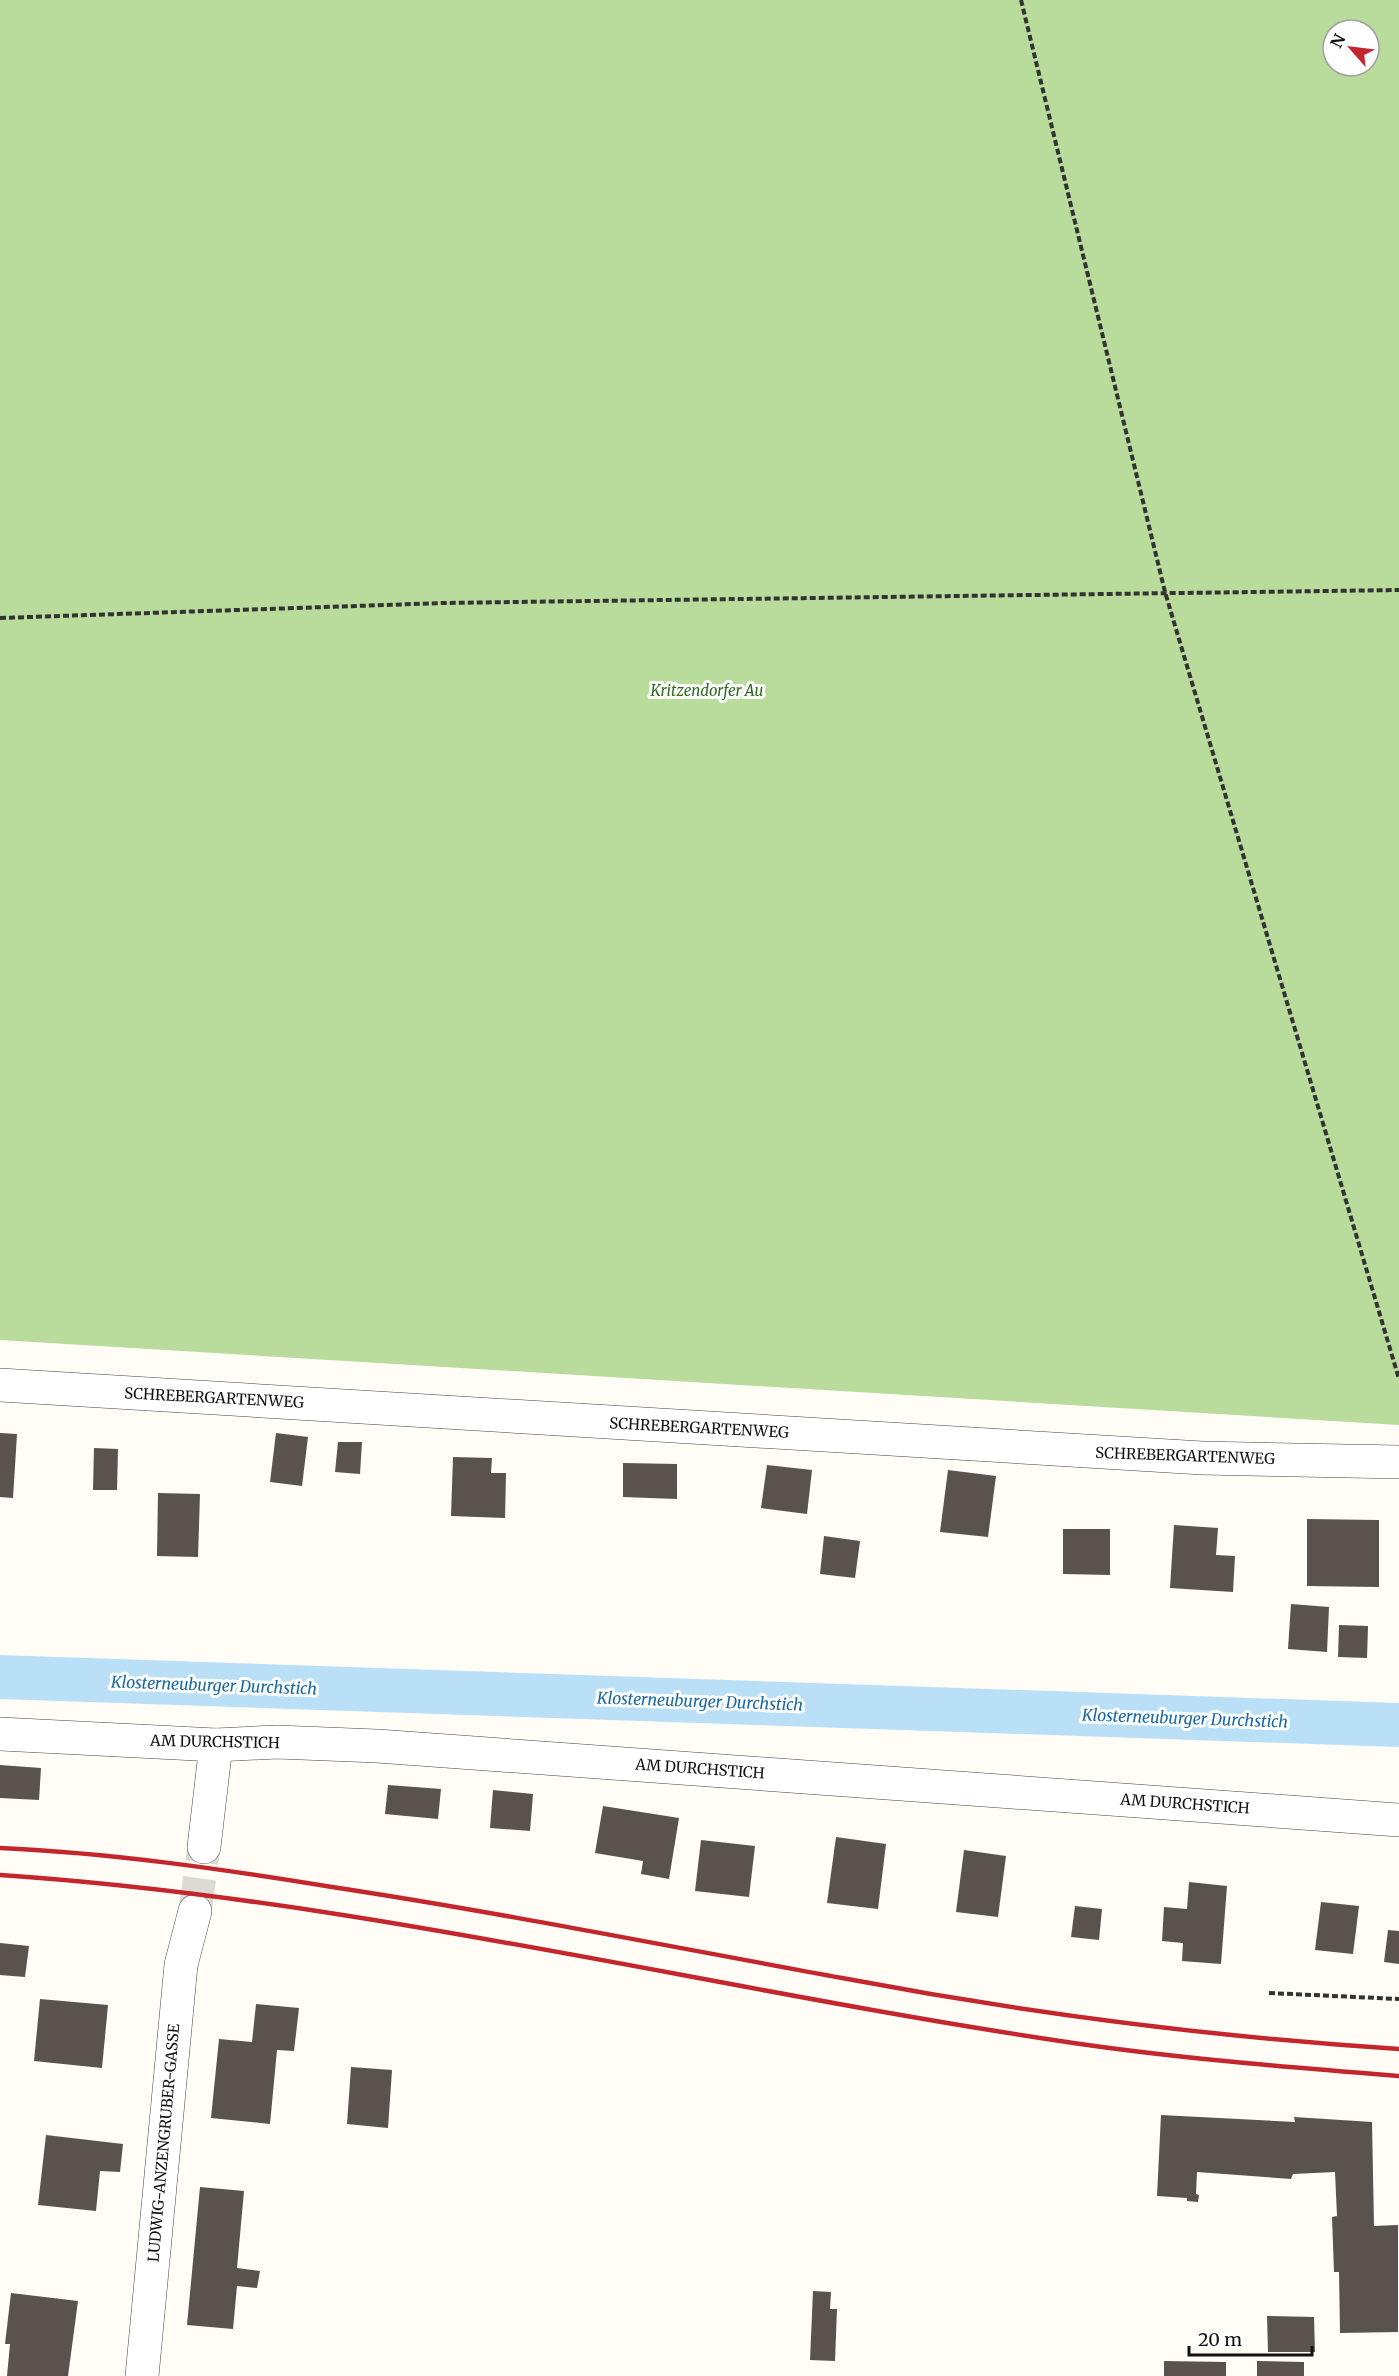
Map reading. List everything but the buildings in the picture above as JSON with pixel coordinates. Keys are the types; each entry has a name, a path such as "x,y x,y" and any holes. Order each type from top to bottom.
{"street":[{"name":"SCHREBERGARTENWEG","path":"0,1385 1202,1458 1399,1462"},
{"name":"AM DURCHSTICH","path":"0,1734 216,1745 278,1742 376,1746 1399,1820"},
{"path":"204,1847 216,1745"},
{"name":"LUDWIG-ANZENGRUBER-GASSE","path":"142,2376 182,1965 195,1911"}],"path":[{"path":"1021,0 1165,592 1399,1379"},
{"path":"0,618 444,603 1399,590"},
{"path":"1269,1993 1399,1999"}],"green space":[{"name":"Kritzendorfer Au","path":"0,0 1399,0 1399,1425 0,1340"}],"waterway":[{"name":"Klosterneuburger Durchstich","path":"0,1677 1399,1725"}],"tunnel":[{"path":"195,1911 204,1847"}],"railway":[{"path":"0,1848 125,1858 291,1880 524,1919 911,1991 1050,2013 1259,2038 1399,2049"},
{"path":"0,1875 134,1887 399,1924 927,2020 1060,2041 1187,2057 1399,2076"}]}
